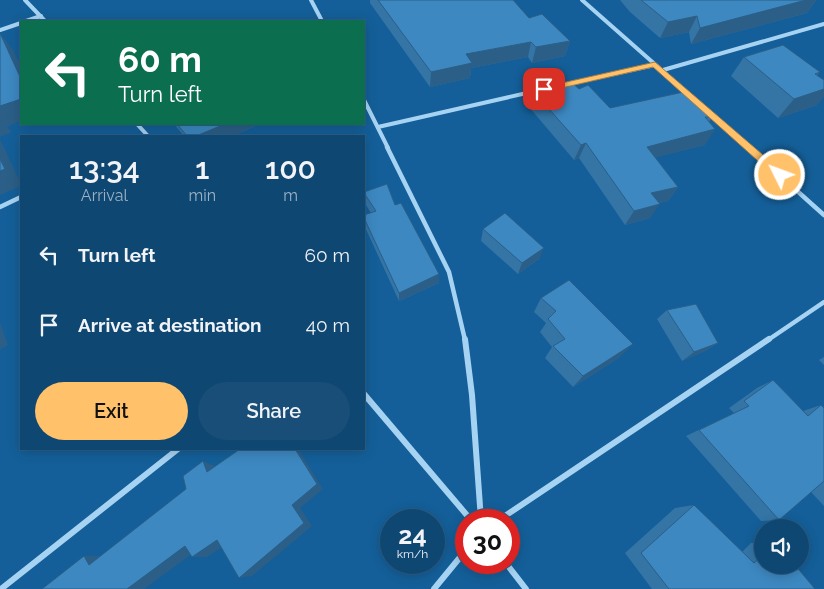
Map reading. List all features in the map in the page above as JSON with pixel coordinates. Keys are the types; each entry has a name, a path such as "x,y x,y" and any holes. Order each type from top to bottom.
{"street":[{"path":"25,0 44,20"},
{"path":"311,0 321,20"},
{"path":"582,0 824,215"},
{"path":"29,20 41,16"},
{"path":"0,30 20,23"},
{"path":"663,70 824,24"},
{"path":"560,86 655,64"},
{"path":"378,127 550,88"},
{"path":"365,102 448,272 458,301 464,325 473,393 480,509"},
{"path":"138,125 147,135"},
{"path":"0,207 20,198"},
{"path":"515,509 824,302"},
{"path":"365,395 462,509"},
{"path":"1,589 177,450"},
{"path":"434,589 455,563"},
{"path":"514,574 526,589"}],"building":[{"path":"378,0 513,0 529,18 542,14 570,41 536,47 531,42 466,54 472,63 431,72"},
{"path":"641,0 806,0 700,28 697,16 668,22"},
{"path":"0,33 20,77 20,99 0,106"},
{"path":"783,45 820,72 815,74 824,80 824,89 794,99 744,57"},
{"path":"571,82 579,89 588,85 610,108 688,91 712,117 705,117 715,129 647,147 678,187 651,193 660,204 634,211 586,143 581,145 533,91"},
{"path":"178,125 223,125 198,135 186,135"},
{"path":"0,159 5,169 0,171"},
{"path":"387,184 395,205 401,203 439,274 399,293 365,220 365,215 376,211 365,192"},
{"path":"505,213 544,248 522,263 483,229"},
{"path":"569,280 633,344 583,376 553,346 565,339 548,319 556,311 541,298"},
{"path":"696,304 718,343 694,352 667,310"},
{"path":"773,380 808,416 821,405 824,408 824,481 780,519 778,519 699,430 749,406 744,401"},
{"path":"239,450 296,450 317,484 292,505 304,523 239,578 217,540 192,557 185,546 127,589 42,589 84,556 89,565 186,489 183,476 203,461 207,472"},
{"path":"694,505 754,563 754,574 802,574 815,589 669,589 641,553"}],"route":[{"path":"544,89 655,64 780,175"}]}
